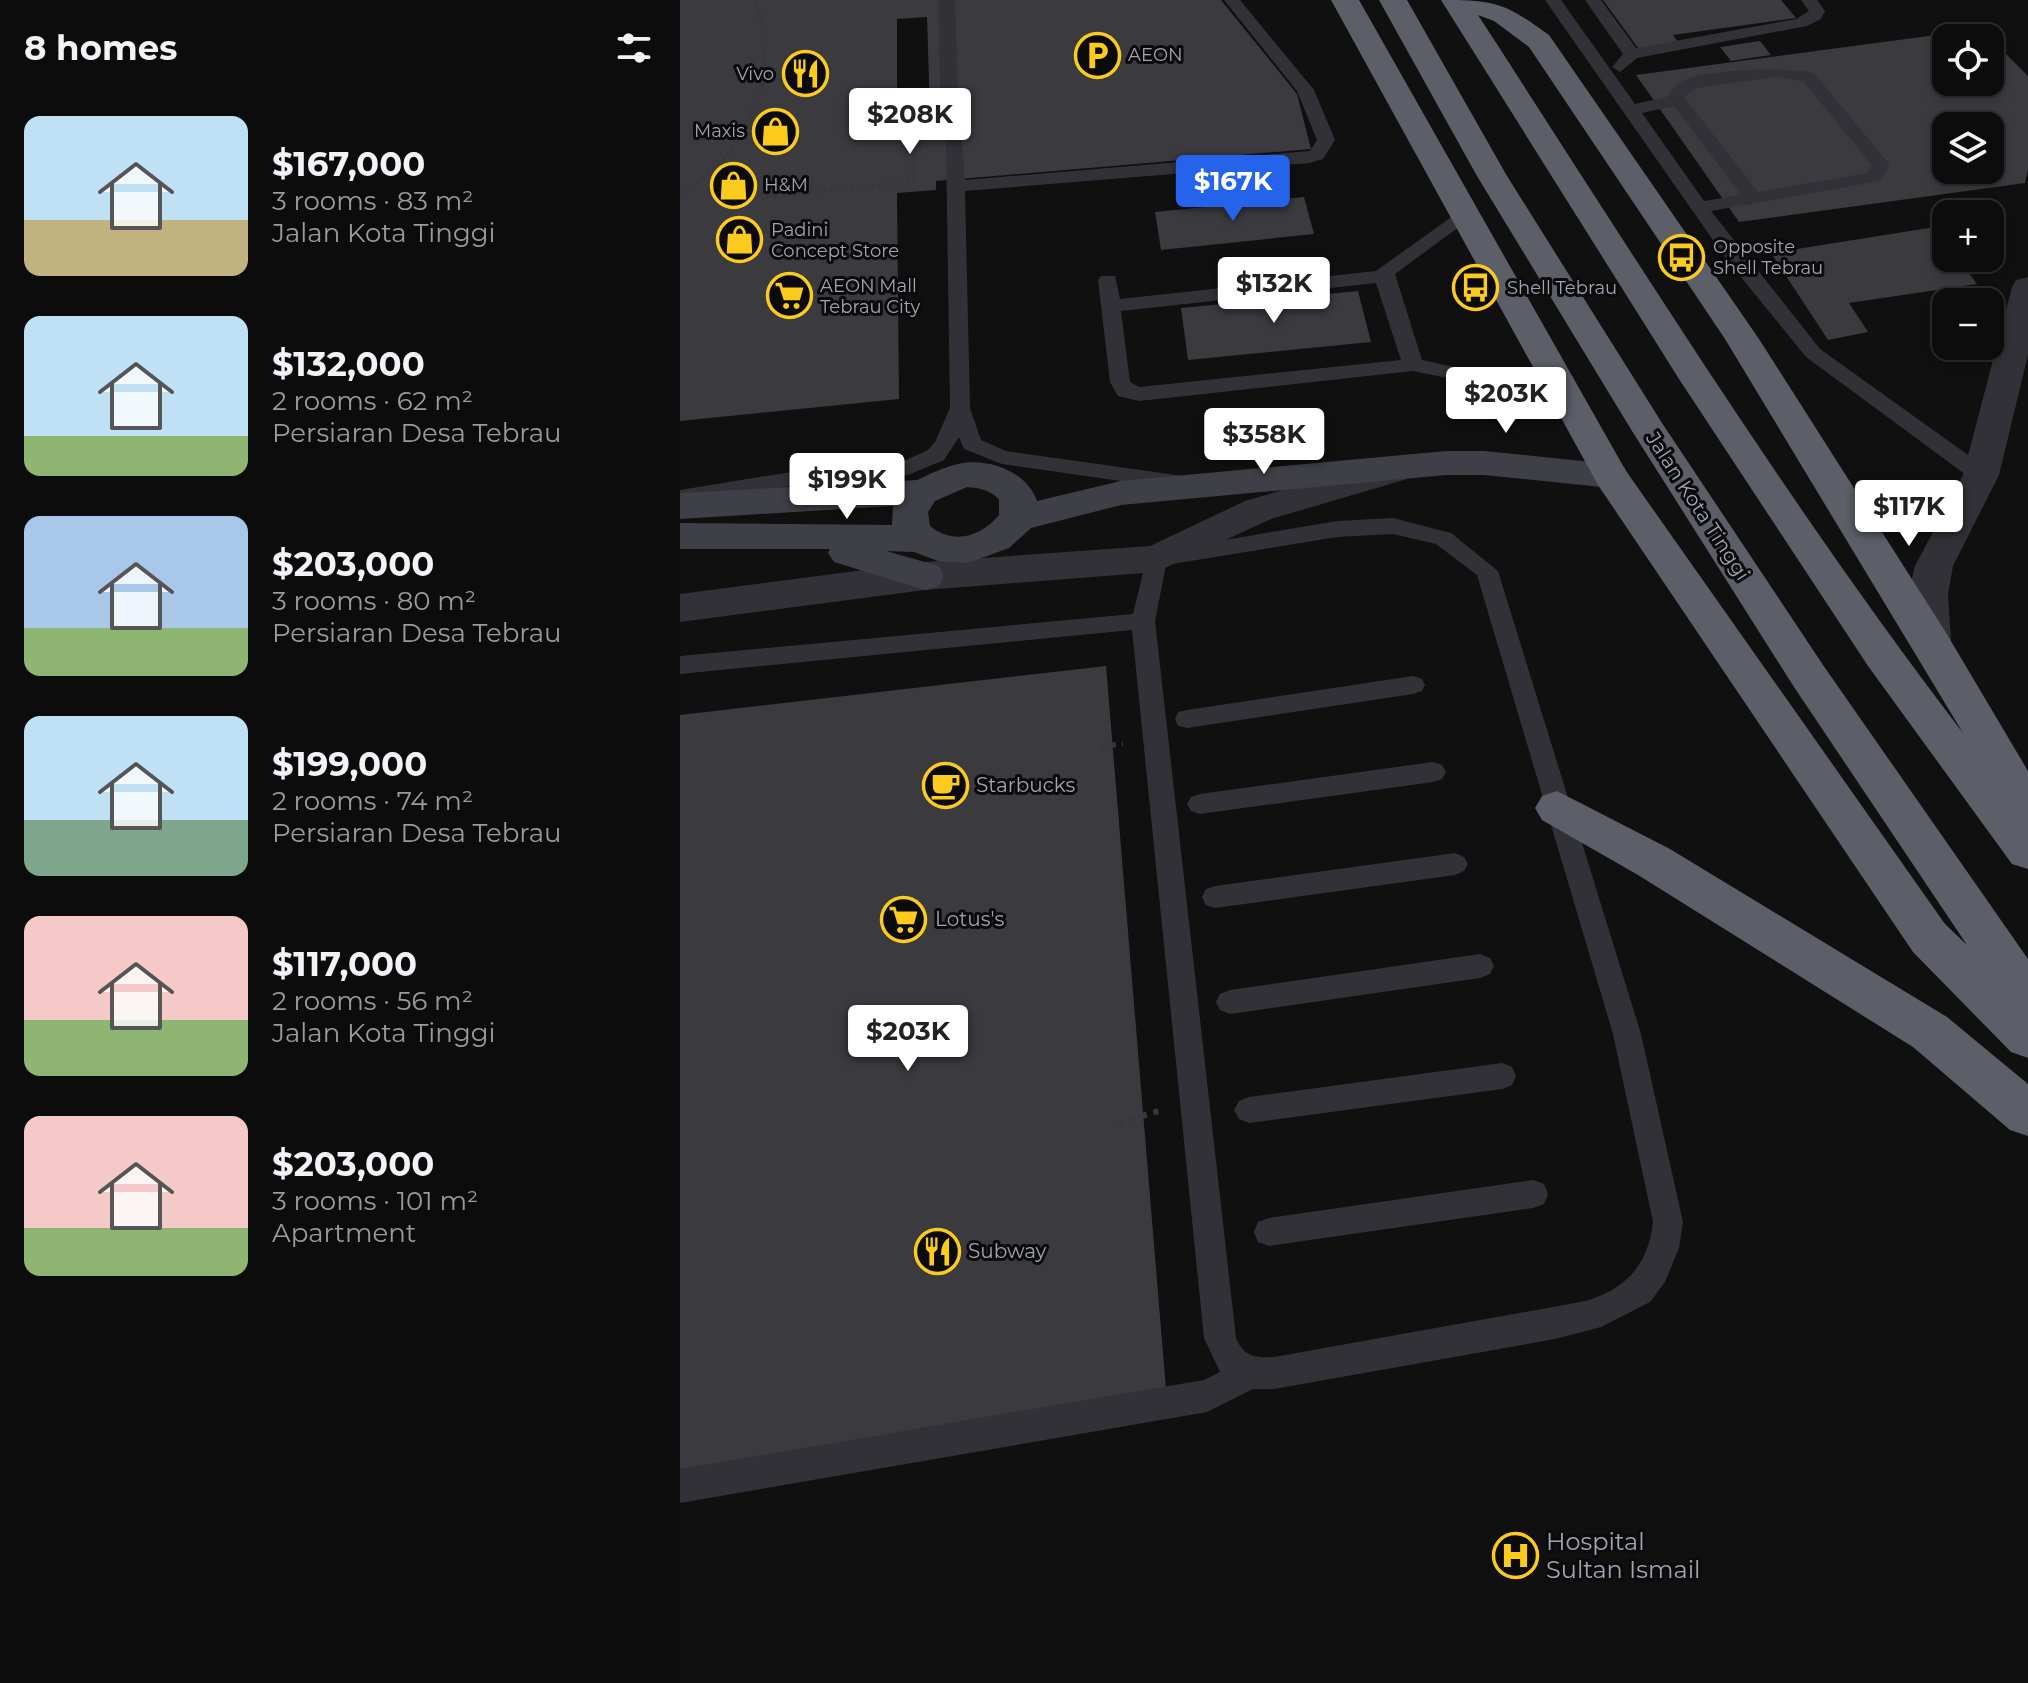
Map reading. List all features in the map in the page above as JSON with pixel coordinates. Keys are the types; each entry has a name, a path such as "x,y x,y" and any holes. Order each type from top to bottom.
{"highway":[{"path":"1345,0 1611,476 1929,938 2028,1037"},
{"name":"Jalan Kota Tinggi","path":"1377,0 1400,14 1493,179 1697,507 1922,846 2028,997"},
{"path":"1455,0 1696,379 1882,656 2028,851"},
{"path":"1464,0 1504,15 1539,41 1742,339 1931,641 2028,809"},
{"path":"1557,808 1654,862 1930,1032 2028,1114"}],"street":[{"path":"1931,641 1928,594 1934,566 1981,475 2028,287"},
{"path":"1002,543 1099,497 1198,484 1484,463 1611,476"},
{"path":"680,608 1002,543 1156,559 1258,510 1401,468"},
{"path":"680,506 922,492 962,475 992,477 1013,489 1021,508 1002,543"},
{"path":"922,492 914,501 909,521 931,555"},
{"path":"680,536 753,534 863,557 931,555"}],"lane":[{"path":"947,0 949,102 955,143 960,408 972,444 987,454 1081,471 1198,484"},
{"path":"955,186 1304,159 1317,155 1326,140 1305,90 1232,0"},
{"path":"1553,0 1699,207 1813,353 1981,475"},
{"path":"1593,0 1632,54"},
{"path":"1609,79 1632,54 1801,23 1815,16 1817,11 1809,0"},
{"path":"1631,110 1677,99 1687,84 1775,72 1798,73 1815,83 1881,165 1874,177 1863,180 1699,207"},
{"path":"1677,99 1753,198"},
{"path":"926,105 949,102"},
{"path":"1384,276 1392,264 1464,214"},
{"path":"1111,306 1384,276"},
{"path":"1384,276 1413,365"},
{"path":"1108,280 1120,382 1125,391 1139,394 1413,365 1472,377 1563,386"},
{"path":"680,497 803,477 908,468 921,464 945,445 960,408"},
{"path":"680,1486 1207,1396 1249,1374 1274,1373 1562,1322 1618,1305 1643,1287 1660,1264 1668,1222 1627,1034 1487,571 1443,538 1393,526 1337,529 1156,559 1143,621 1158,723 1180,808 1206,1006 1224,1239 1224,1355 1234,1367 1249,1374"},
{"path":"680,665 1143,621"},
{"path":"1187,719 1413,685"},
{"path":"1180,808 1433,772"},
{"path":"1193,902 1455,864"},
{"path":"1206,1006 1480,966"},
{"path":"1249,1110 1502,1076"},
{"path":"1269,1232 1533,1194"}],"path":[{"path":"680,196 720,166 756,111 765,48 755,0"},
{"path":"720,166 765,196 897,184 914,182 912,146 955,143"}],"building":[{"path":"680,0 1221,0 1297,94 1311,149 936,181 936,190 897,193 899,399 680,421","holes":["927,17 930,112 897,115 897,19"]},
{"path":"1603,0 1781,0 1796,18 1673,35 1681,46 1641,52"},
{"path":"1932,36 1932,96 2004,96 2004,52 2028,76 2028,169 2025,183 1739,222 1636,75"},
{"path":"1760,41 1771,55 1731,61 1720,47"},
{"path":"1304,197 1314,234 1161,250 1155,212"},
{"path":"1932,227 1932,272 1968,272 1977,284 1932,288 1932,291 1849,303 1868,332 1828,340 1771,253"},
{"path":"1358,291 1371,342 1188,360 1181,308"},
{"name":"Lotus's","path":"1106,666 1167,1401 680,1477 680,715"}],"place":[{"name":"AEON","path":"1097,55"},
{"name":"Vivo","path":"805,74"},
{"name":"Maxis","path":"776,131"},
{"name":"H&M","path":"733,185"},
{"name":"Padini Concept Store","path":"740,240"},
{"name":"Opposite Shell Tebrau","path":"1682,257"},
{"name":"Shell Tebrau","path":"1476,288"},
{"name":"AEON Mall Tebrau City","path":"789,296"},
{"name":"Starbucks","path":"945,785"},
{"name":"Lotus's","path":"904,919"},
{"name":"Subway","path":"937,1251"},
{"name":"Hospital Sultan Ismail","path":"1515,1555"}]}
